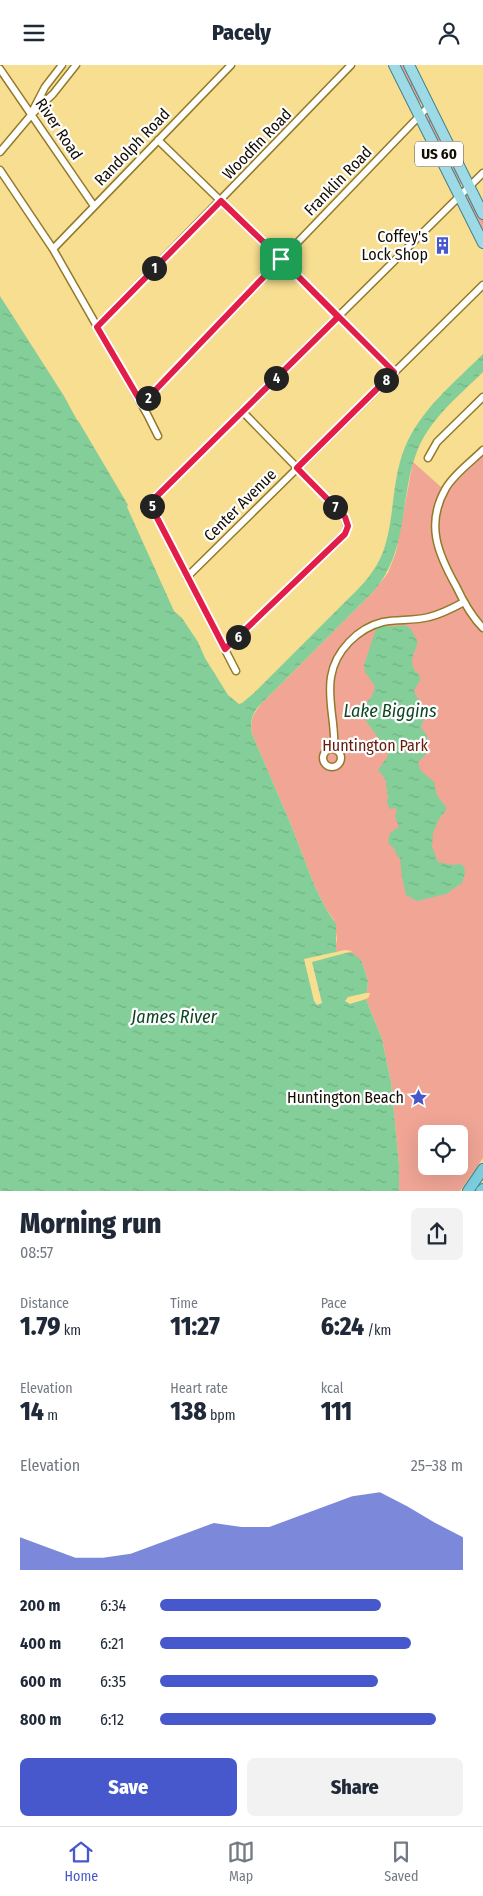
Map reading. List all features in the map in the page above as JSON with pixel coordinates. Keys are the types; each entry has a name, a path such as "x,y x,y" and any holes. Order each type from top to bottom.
{"highway":[{"path":"468,1191 483,1169"}],"main road":[{"name":"US 60","path":"394,65 483,243"},
{"name":"US 60","path":"409,65 483,214"}],"street":[{"path":"32,114 44,87 62,65"},
{"path":"0,153 32,114 53,94 76,65"},
{"name":"Randolph Road","path":"53,249 230,65"},
{"name":"Woodfin Road","path":"97,327 352,65"},
{"name":"River Road","path":"0,69 94,205"},
{"name":"Franklin Road","path":"142,404 430,106"},
{"path":"158,140 394,372"},
{"path":"0,170 53,249 142,404 158,436"},
{"path":"236,671 152,508 152,503 156,496 173,479 483,173"},
{"name":"Center Avenue","path":"187,577 483,285"},
{"path":"428,458 437,443 483,397"},
{"path":"225,649 345,534 348,526 345,517 242,411"},
{"path":"483,450 446,487 439,505 436,541 442,560 464,602 483,628"},
{"path":"334,749 330,686 334,664 340,652 355,636 378,624 429,617 450,610 464,602"}],"green space":[{"path":"399,65 405,65 422,104 419,102"},
{"path":"428,116 450,154 461,184 458,184 425,118"},
{"path":"469,196 483,221 483,231 467,204 465,197"},
{"name":"Huntington Park","path":"483,445 483,1158 460,1191 399,1191 399,1165 391,1082 382,1039 366,999 368,981 362,962 352,953 335,951 337,939 334,920 315,887 252,734 251,725 262,703 372,593 388,573 396,552 413,462 441,487"}],"water":[{"name":"James River","path":"0,296 64,396 128,505 127,507 174,611 182,618 198,642 205,658 228,695 239,704 254,693 369,577 380,559 387,539 397,473 405,447 412,433 439,397 483,354 483,372 436,419 421,442 411,472 398,543 384,577 372,593 258,707 251,723 252,734 315,887 336,924 336,951 352,953 362,962 368,981 366,999 382,1039 391,1082 399,1165 399,1191 0,1191"},
{"name":"Lake Biggins","path":"385,625 387,627 407,627 413,632 417,641 412,664 414,670 420,676 420,680 414,691 419,699 414,710 424,719 421,727 428,738 426,744 428,752 418,762 421,771 434,782 437,795 447,809 439,819 433,833 432,847 438,862 452,865 461,864 464,867 465,874 462,883 446,894 417,901 406,895 400,858 397,856 394,848 388,843 390,833 399,827 395,816 397,810 395,808 390,809 387,803 389,798 386,793 388,790 386,780 378,770 388,756 384,743 379,739 365,717 364,707 373,694 375,686 365,672 364,665 376,629"}],"pier":[{"path":"345,950 353,951 312,962 322,1003 317,1005 314,1001 304,959"},
{"path":"370,993 366,999 350,1004 345,1001 348,997"}],"place":[{"name":"Coffey's Lock Shop","path":"442,245"},
{"name":"Huntington Beach","path":"418,1097"}],"route":[{"path":"281,259 221,201 97,327 142,404 281,259 338,317 156,496 152,503 152,508 225,649 345,534 348,526 345,517 297,468 394,372 281,259"}]}
